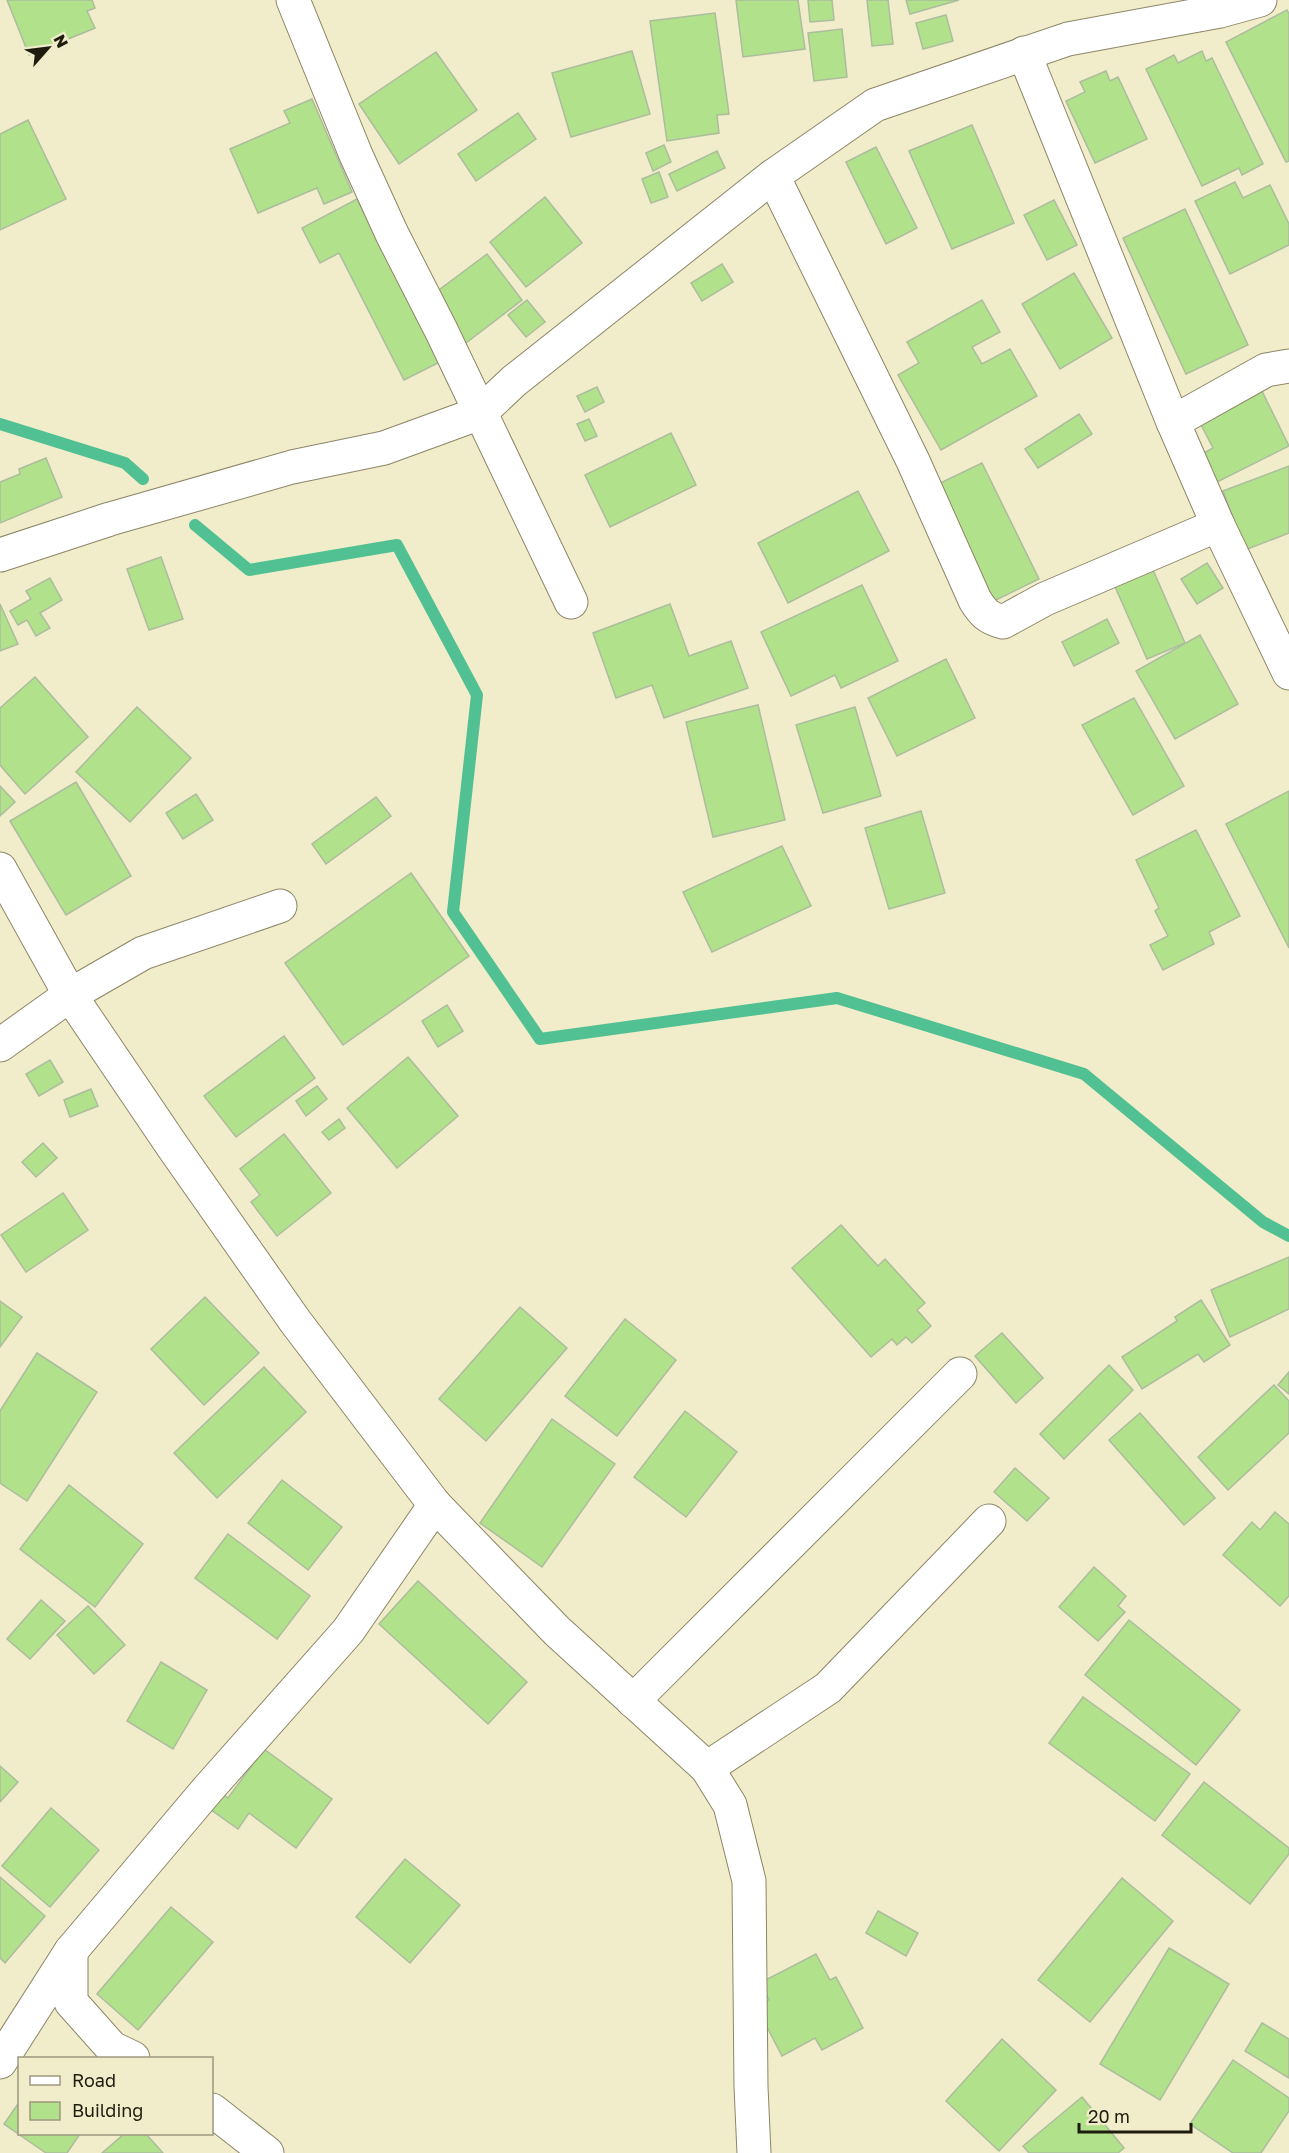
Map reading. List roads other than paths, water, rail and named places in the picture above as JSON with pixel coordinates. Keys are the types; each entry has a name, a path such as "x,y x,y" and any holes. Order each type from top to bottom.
{"street":[{"path":"293,0 356,155 392,234 441,330 571,602"},
{"path":"0,555 110,519 292,467 384,448 480,413 514,381 773,176 875,105 1068,39 1220,10 1260,0"},
{"path":"1024,53 1173,422 1218,525 1289,673"},
{"path":"773,176 913,461 975,600 983,613 991,619 1003,622 1045,599 1218,525"},
{"path":"1173,422 1266,370 1289,366"},
{"path":"0,869 70,995 173,1148 288,1312 435,1504 556,1631 707,1768 729,1805 749,1881 754,2153"},
{"path":"0,1044 70,995 143,953 280,906"},
{"path":"633,1701 960,1374"},
{"path":"0,2062 71,1951 208,1789 348,1631 435,1504"},
{"path":"707,1768 828,1688 988,1521"},
{"path":"71,1951 71,2002 112,2048 131,2057"},
{"path":"213,2111 267,2153"}],"waterway":[{"path":"0,424 125,463 143,479"},
{"path":"195,525 249,570 397,545 477,695 453,912 540,1039 837,998 1084,1074 1263,1222 1289,1236"}]}
